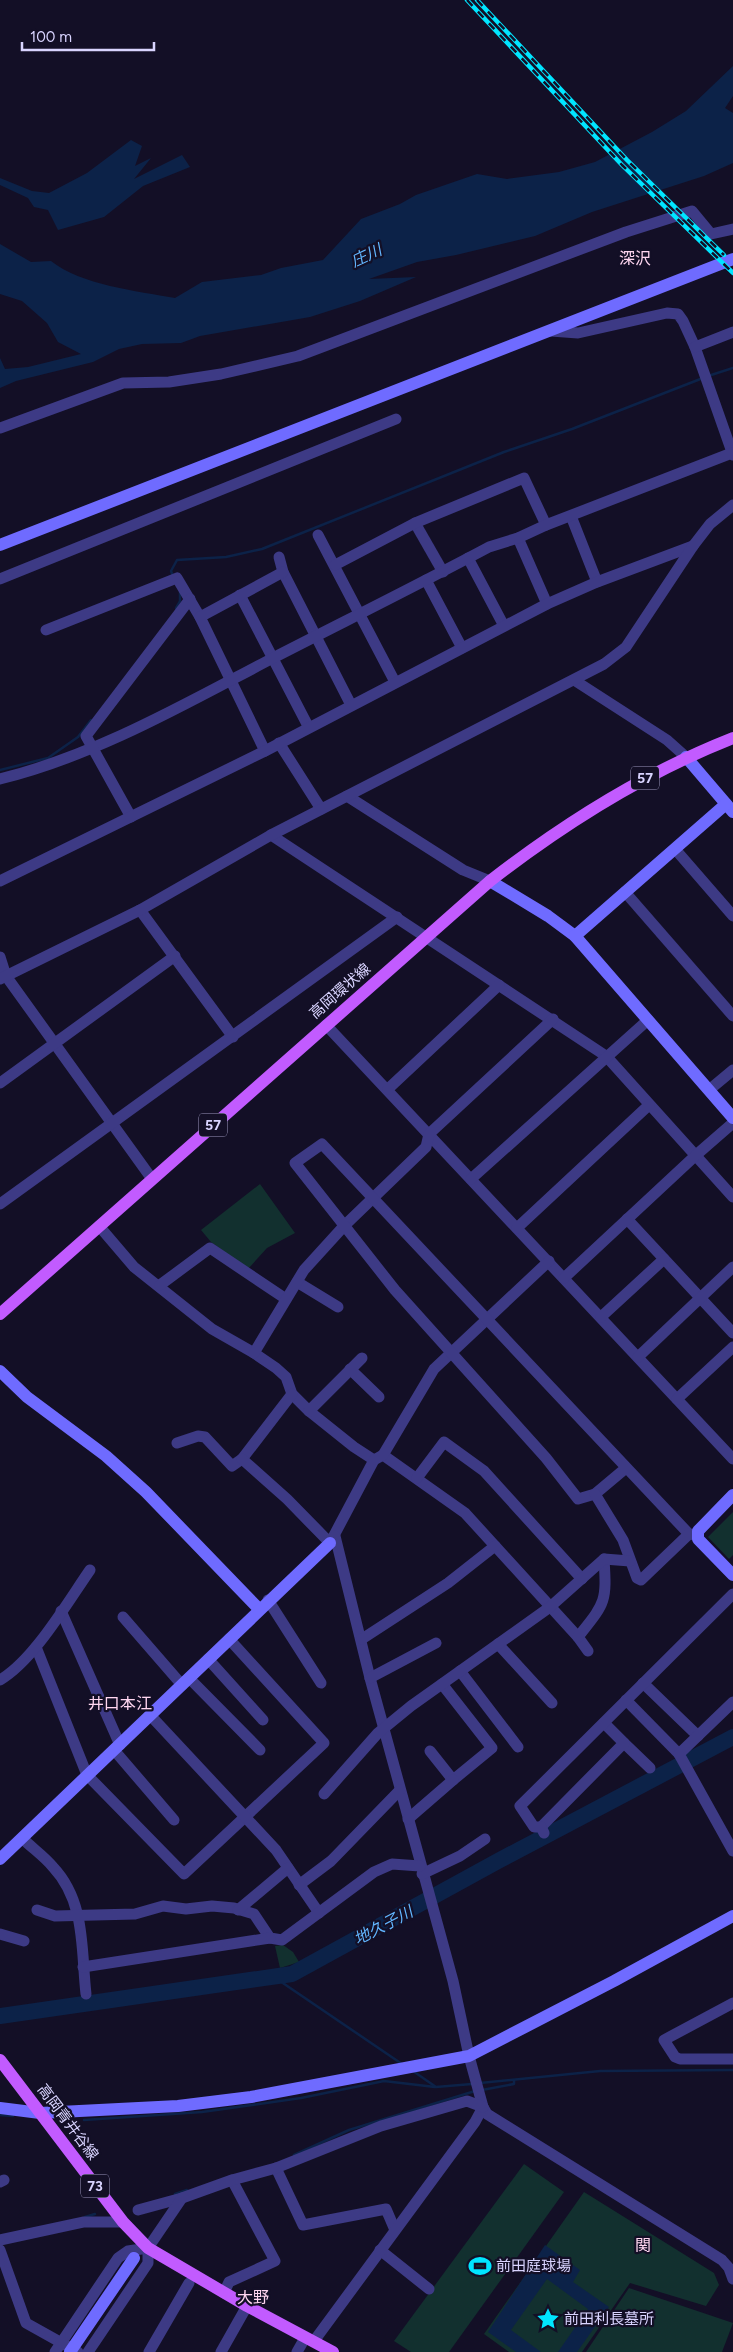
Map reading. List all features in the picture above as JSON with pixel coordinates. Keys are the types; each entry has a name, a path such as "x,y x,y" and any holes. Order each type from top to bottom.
{"main road":[{"name":"高岡環状線","path":"0,1314 490,881 539,843 622,790 686,757 733,738"},
{"name":"高岡青井谷線","path":"0,2060 122,2222 148,2248 224,2293 332,2352"}],"street":[{"path":"0,428 123,384 169,382 204,377 298,356 626,232 692,211 711,234 733,228"},
{"path":"0,545 733,259"},
{"path":"0,779 41,769 130,732 231,682 490,547 518,538 546,525 733,454 695,347 678,314 667,314 578,333 551,331"},
{"path":"695,347 733,332"},
{"path":"0,579 396,419"},
{"path":"335,565 415,522 524,478 546,525"},
{"path":"3,978 140,910 271,835 604,664 626,647 693,546 710,524 732,508"},
{"path":"571,516 598,582"},
{"path":"415,522 443,572"},
{"path":"318,535 395,682"},
{"path":"518,538 546,604"},
{"path":"0,881 131,818 279,743 308,726 546,604 693,546"},
{"path":"280,557 284,572 351,705"},
{"path":"468,558 504,626"},
{"path":"200,617 284,572"},
{"path":"46,630 177,578 200,617 265,750"},
{"path":"426,580 462,648"},
{"path":"240,595 308,726"},
{"path":"131,818 94,747 86,736 190,599"},
{"path":"574,680 666,740 686,757 730,808 675,849 575,936"},
{"path":"279,743 321,809"},
{"path":"347,796 463,870 490,881 548,916 575,936 733,1118"},
{"path":"271,835 427,936 606,1056 733,1197"},
{"path":"675,849 733,916"},
{"path":"625,892 733,1016"},
{"path":"140,910 233,1037"},
{"path":"0,1204 398,917"},
{"path":"0,1083 56,1044 174,956"},
{"path":"0,957 3,978 56,1044 152,1179"},
{"path":"388,1089 499,985"},
{"path":"254,1353 304,1270 344,1226 426,1148 429,1134 552,1019"},
{"path":"470,1179 648,1020"},
{"path":"326,1025 733,1459"},
{"path":"709,1090 733,1070"},
{"path":"517,1228 649,1105"},
{"path":"564,1278 733,1123"},
{"path":"626,1468 595,1494 578,1499 546,1458 395,1290 295,1163 322,1144 626,1468 733,1575"},
{"path":"627,1219 733,1333"},
{"path":"99,1226 134,1267 160,1285 212,1329 254,1353 286,1377 292,1394 309,1411 354,1447 417,1478 465,1513 578,1637 588,1651"},
{"path":"160,1285 210,1248 286,1300"},
{"path":"601,1318 664,1258"},
{"path":"0,1859 332,1539 378,1458 434,1369 548,1260"},
{"path":"638,1357 733,1268"},
{"path":"297,1282 338,1307"},
{"path":"678,1399 733,1347"},
{"path":"309,1411 362,1358"},
{"path":"350,1369 379,1397"},
{"path":"0,1371 27,1397 106,1456 264,1605 321,1683"},
{"path":"177,1443 198,1436 205,1437 232,1466 242,1459 292,1394"},
{"path":"417,1478 444,1442 484,1471 582,1579"},
{"path":"242,1459 332,1539 362,1639 370,1678 421,1870 453,1981 469,2056 483,2107 487,2114 722,2260 729,2268 733,2279"},
{"path":"595,1494 623,1540 637,1578 641,1580 698,1530 733,1495"},
{"path":"362,1639 448,1583 494,1546"},
{"path":"324,1794 378,1733 411,1706 550,1607 604,1560 630,1560"},
{"path":"578,1637 601,1608 606,1593 604,1560"},
{"path":"0,1680 12,1673 36,1646 90,1570"},
{"path":"624,1743 543,1830 534,1828 520,1806 733,1594"},
{"path":"61,1611 117,1747 174,1820"},
{"path":"123,1617 185,1682 260,1750"},
{"path":"36,1646 87,1775 184,1874 324,1743 229,1639"},
{"path":"370,1678 436,1643"},
{"path":"498,1644 552,1703"},
{"path":"208,1659 263,1720"},
{"path":"460,1671 518,1747"},
{"path":"643,1683 698,1736"},
{"path":"408,1819 492,1748 442,1684"},
{"path":"626,1700 683,1759 733,1851"},
{"path":"683,1759 698,1736 733,1702"},
{"path":"150,1715 244,1818 276,1850 319,1913"},
{"path":"604,1723 650,1768"},
{"path":"430,1751 453,1780"},
{"path":"299,1885 331,1861 400,1790"},
{"path":"22,1838 54,1868 72,1895 80,1916 86,1994"},
{"path":"83,1967 270,1938 282,1940 374,1872 392,1864 421,1870 460,1856 485,1839"},
{"path":"238,1910 288,1868"},
{"path":"37,1910 55,1916 80,1916 135,1914 163,1906 186,1909 212,1906 254,1914 270,1938"},
{"path":"0,2108 40,2113 178,2106 252,2097 415,2068 469,2056 614,1981 733,1916"},
{"path":"0,1934 24,1941"},
{"path":"733,2003 664,2040 675,2057 680,2059 733,2059"},
{"path":"138,2210 276,2168 368,2131 457,2103 467,2101 483,2107"},
{"path":"297,2352 380,2250 475,2122 483,2107"},
{"path":"276,2168 303,2225 386,2209 395,2230"},
{"path":"224,2293 230,2282 275,2261 232,2180"},
{"path":"62,2349 134,2258 148,2248 182,2198"},
{"path":"0,2240 83,2222 122,2222"},
{"path":"62,2349 118,2258 128,2251 148,2248"},
{"path":"88,2352 148,2263 148,2248"},
{"path":"0,2250 26,2324 62,2349 78,2352"},
{"path":"380,2250 429,2289"},
{"path":"150,2352 189,2283"},
{"path":"221,2352 247,2306"}],"green space":[{"path":"260,1184 295,1233 267,1248 248,1269 211,1242 201,1230"},
{"path":"733,1512 733,1555 729,1559 708,1537"},
{"path":"283,1945 293,1952 299,1962 280,1968 275,1946"},
{"name":"前田庭球場","path":"524,2164 564,2192 449,2352 411,2352 394,2341"},
{"path":"584,2192 714,2273 719,2285 706,2306 630,2283 582,2352 509,2352 484,2334"},
{"path":"629,2288 733,2323 722,2352 586,2352"}],"water":[{"name":"庄川","path":"733,66 733,96 725,108 733,113 733,163 704,176 592,212 535,236 456,255 417,262 369,279 416,277 360,301 310,317 200,336 181,343 142,344 119,349 93,362 16,381 0,388 0,358 5,369 28,367 81,354 58,342 47,323 22,301 0,294 0,244 31,262 51,261 63,269 93,281 127,290 175,298 202,282 261,275 281,268 323,260 361,219 400,204 416,195 477,174 507,179 559,172 595,162 652,132 686,111"},
{"path":"131,140 142,146 135,166 151,158 134,179 182,155 190,167 143,186 104,217 58,230 48,210 34,207 28,198 0,185 0,178 32,191 49,193 87,173"},
{"path":"545,2245 580,2270 573,2282 609,2307 577,2352 558,2352 588,2309 547,2279 511,2330 541,2352 516,2352 488,2332"}],"waterway":[{"path":"708,376 733,368"},
{"path":"173,576 171,571 177,560 226,557 262,549 504,452 572,429 703,378"},
{"path":"176,608 180,601 180,592"},
{"path":"0,770 48,758 78,737 91,720"},
{"name":"地久子川","path":"0,2016 292,1974 498,1861 733,1737"},
{"path":"274,1977 402,2064"},
{"path":"480,2083 600,2071 733,2070"},
{"path":"413,2071 436,2087 472,2084"},
{"path":"482,2090 514,2084 514,2080"},
{"path":"84,2120 202,2112 301,2098 384,2081 435,2087"},
{"path":"294,2155 349,2130 475,2091"},
{"path":"0,2115 13,2116"},
{"path":"175,2194 187,2190"},
{"path":"85,2217 95,2214"}],"railway":[{"path":"467,0 622,165 733,273"},
{"path":"477,0 627,160 724,255"}],"place":[{"name":"前田庭球場","path":"480,2266"},
{"name":"前田利長墓所","path":"548,2319"}],"district":[{"name":"深沢","path":"635,258"},
{"name":"井口本江","path":"120,1703"},
{"name":"関","path":"643,2245"},
{"name":"大野","path":"253,2297"}]}
